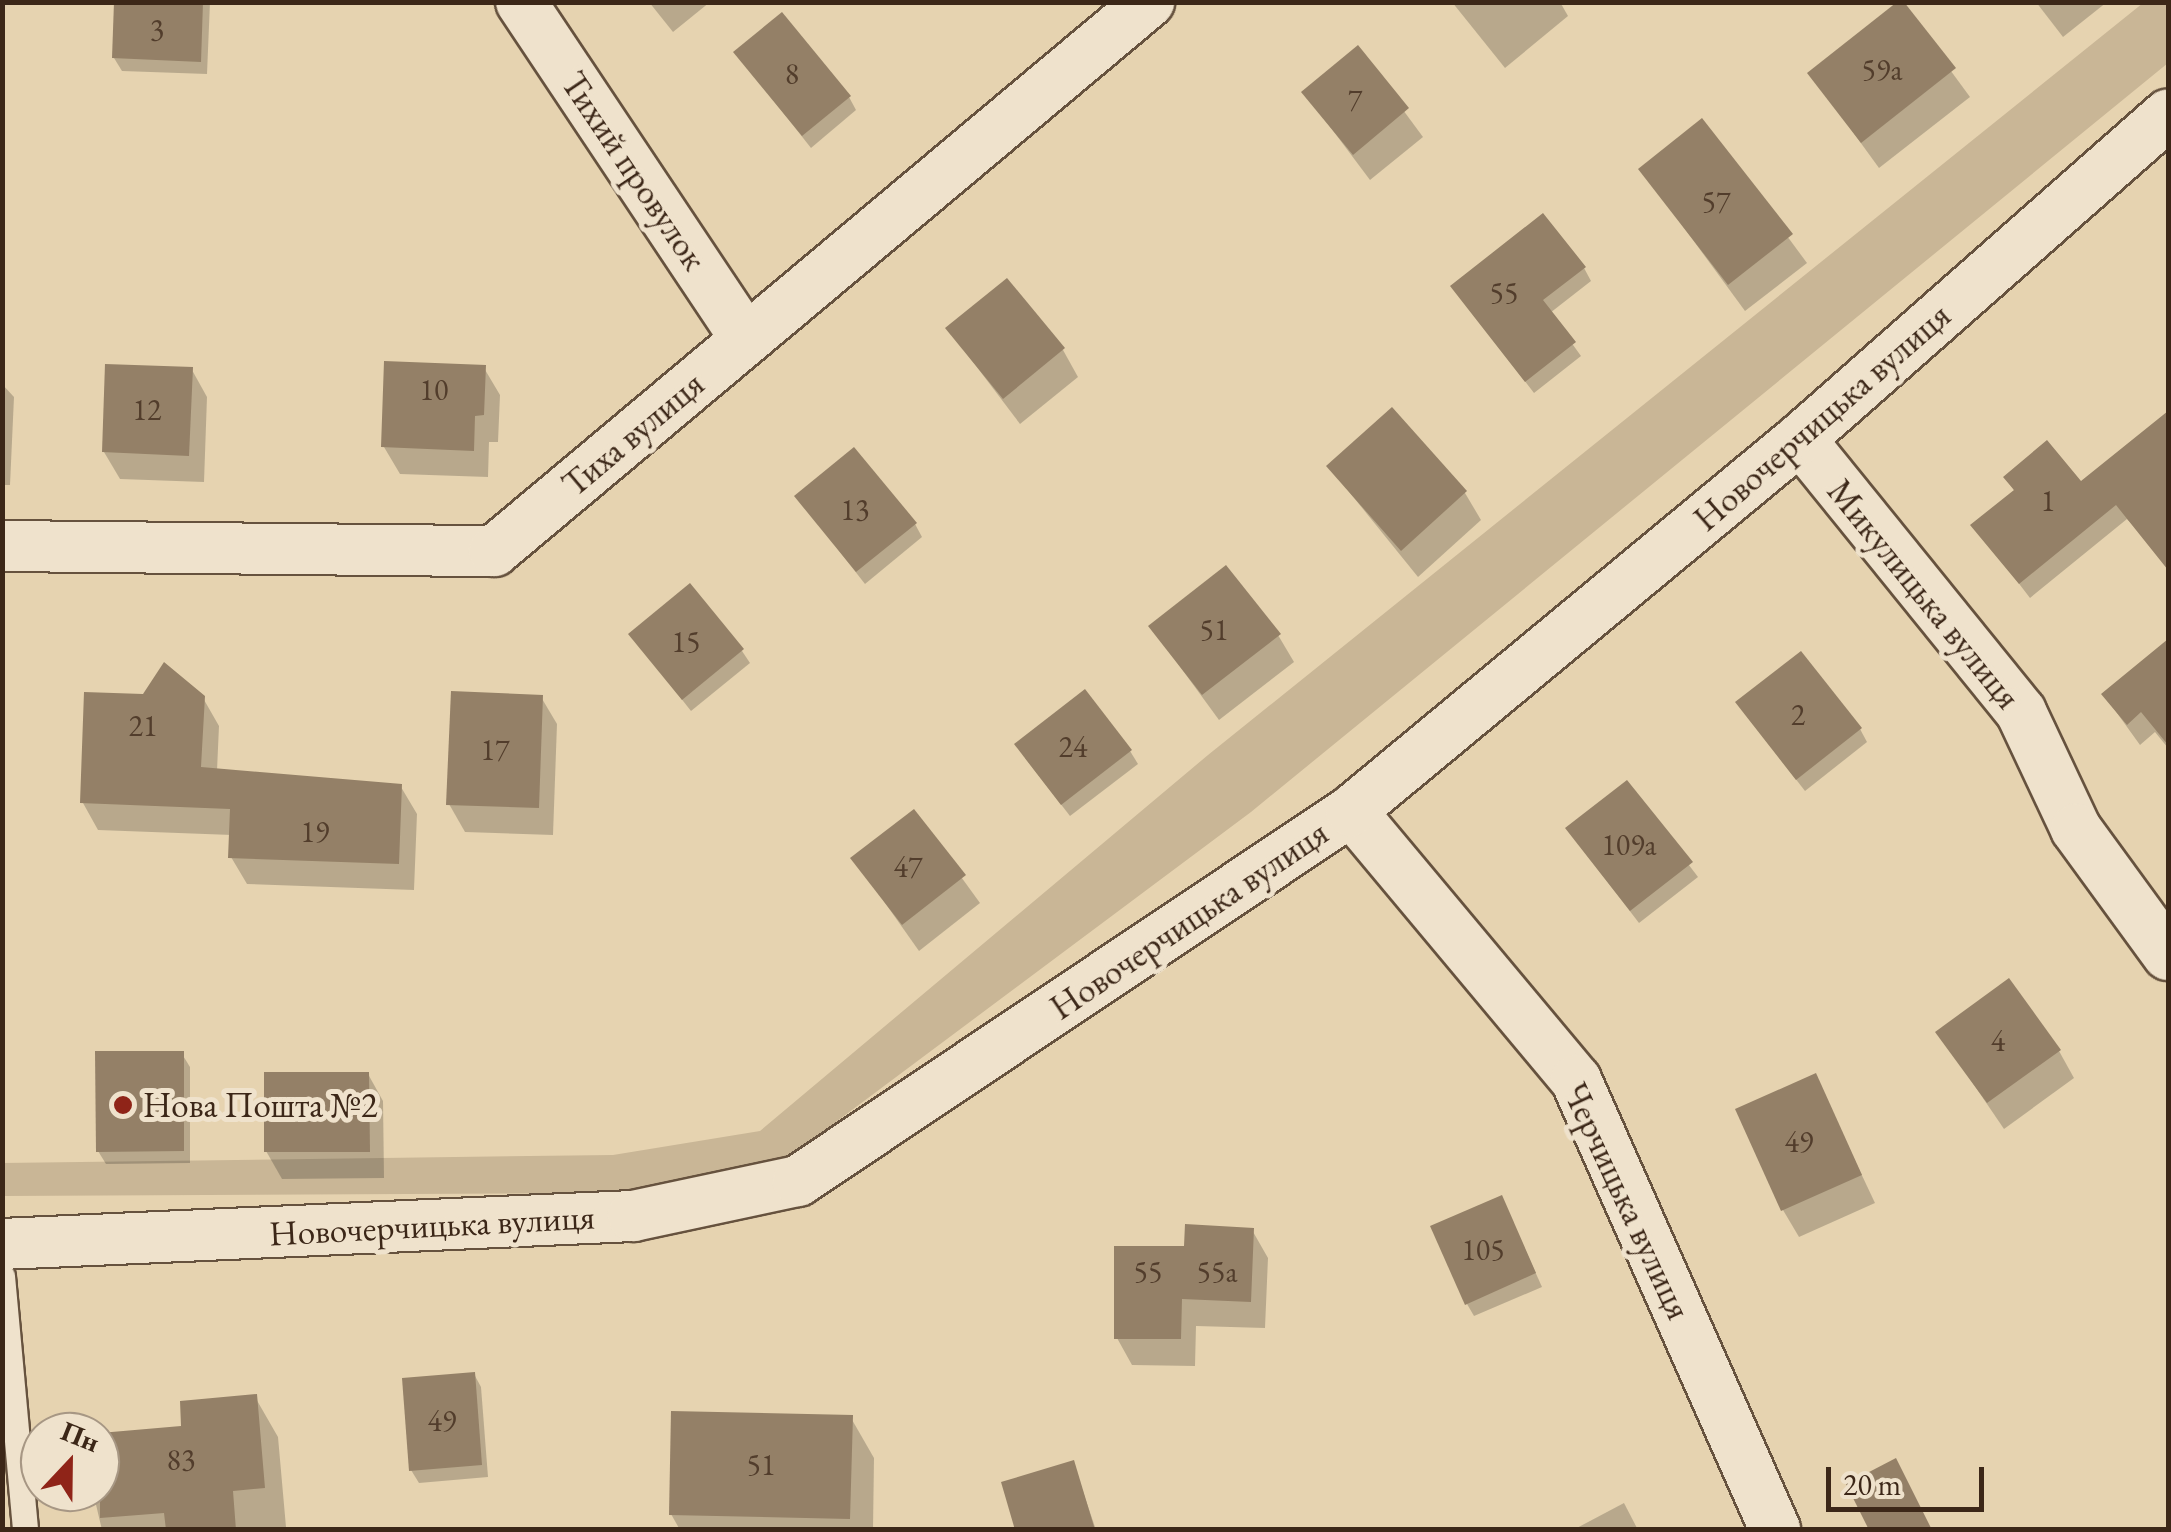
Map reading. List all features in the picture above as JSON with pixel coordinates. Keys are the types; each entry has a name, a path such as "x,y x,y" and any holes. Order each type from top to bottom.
{"street":[{"name":"Тихий провулок","path":"521,2 746,339"},
{"name":"Тиха вулиця","path":"2,546 494,551 1148,2"},
{"name":"Новочерчицька вулиця","path":"2,1244 633,1216 798,1181 1352,811 1800,439 2168,114"},
{"name":"Микулицька вулиця","path":"1800,439 2021,712 2076,829 2168,955"},
{"name":"Черчицька вулиця","path":"1352,811 1576,1080 1774,1530"}],"lane":[{"path":"2,1276 25,1530"}],"shaded area":[{"path":"2143,3 2168,3 2168,63 1251,812 789,1157 620,1193 3,1196 2,1163 613,1155 760,1131 1208,755"}],"building":[{"path":"114,2 203,2 201,62 112,58"},
{"path":"1897,2 1904,2 1956,68 1861,143 1807,73"},
{"path":"782,12 851,96 802,136 733,52"},
{"path":"1358,45 1409,108 1353,155 1301,92"},
{"path":"1702,118 1793,234 1728,285 1638,169"},
{"path":"1543,213 1586,267 1543,300 1576,342 1525,382 1450,286"},
{"path":"1007,278 1065,348 1003,399 945,328"},
{"path":"384,361 486,365 484,415 475,416 474,451 381,447"},
{"path":"105,364 193,367 189,456 102,452"},
{"path":"1392,407 1467,491 1401,551 1326,466"},
{"path":"2168,411 2168,570 2116,505 2019,584 1970,525 2014,490 2003,477 2047,440 2081,481"},
{"path":"854,447 917,523 856,572 794,496"},
{"path":"1226,565 1281,634 1202,695 1148,626"},
{"path":"690,583 744,649 682,700 628,634"},
{"path":"2168,639 2168,745 2141,712 2127,725 2101,694"},
{"path":"1801,651 1862,728 1796,780 1735,702"},
{"path":"164,662 205,696 201,767 402,784 399,864 228,858 230,809 80,803 84,692 143,694"},
{"path":"1085,689 1132,750 1061,805 1014,744"},
{"path":"451,691 543,695 539,808 446,805"},
{"path":"1627,780 1693,862 1630,911 1565,828"},
{"path":"914,809 966,875 902,925 850,858"},
{"path":"2009,978 2061,1050 1987,1103 1935,1032"},
{"path":"95,1051 184,1051 184,1151 96,1152"},
{"path":"264,1072 369,1072 370,1152 264,1152"},
{"path":"1816,1073 1862,1175 1781,1211 1735,1109"},
{"path":"1502,1195 1536,1273 1465,1305 1430,1226"},
{"path":"1185,1224 1254,1228 1251,1302 1182,1299 1181,1339 1114,1339 1114,1246 1184,1246"},
{"path":"475,1372 482,1465 409,1471 402,1378"},
{"path":"257,1394 265,1488 233,1491 236,1530 166,1530 164,1513 100,1518 100,1512 120,1512 120,1431 181,1426 180,1401"},
{"path":"671,1411 853,1415 850,1519 669,1515"},
{"path":"1896,1458 1932,1530 1869,1530 1846,1484"},
{"path":"1074,1460 1095,1530 1015,1530 1001,1482"}],"place":[{"name":"Нова Пошта №2","path":"123,1105"}]}
